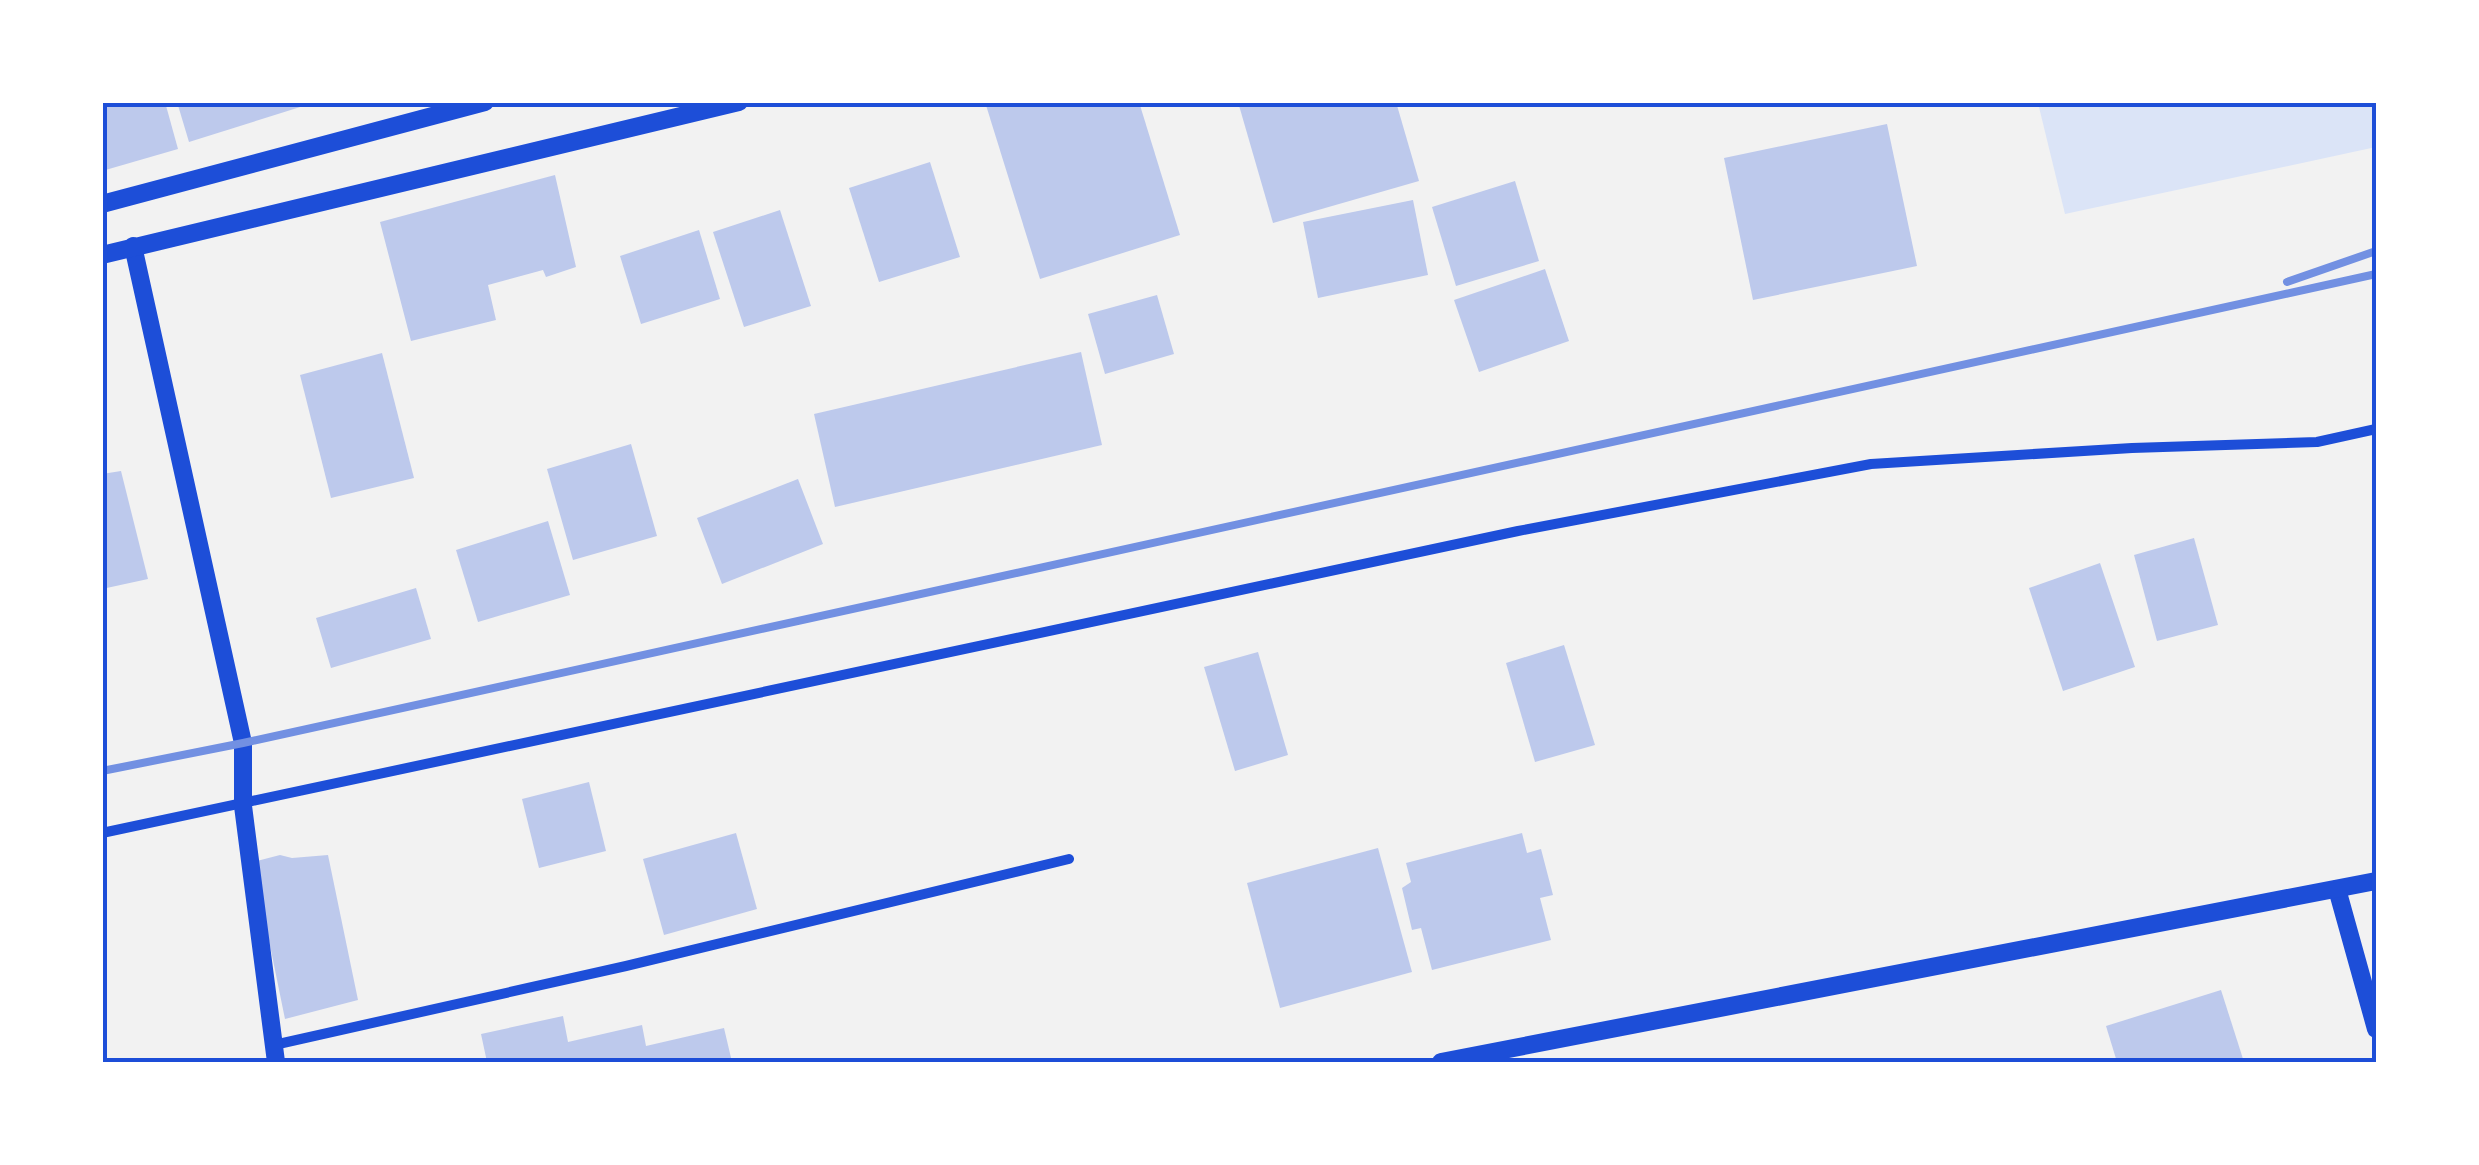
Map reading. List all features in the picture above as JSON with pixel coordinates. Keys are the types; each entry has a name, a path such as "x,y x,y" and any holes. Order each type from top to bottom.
{"street":[{"path":"102,204 485,102"},
{"path":"102,254 739,102"},
{"path":"133,246 243,743 242,806 275,1054 1069,858"},
{"path":"102,834 1518,530 1871,464 2132,448 2317,442 2376,429"},
{"path":"1441,1062 2376,881"},
{"path":"2337,890 2376,1029"}],"shaded area":[{"path":"2038,103 2376,103 2376,147 2065,214"}],"building":[{"path":"102,102 165,102 178,149 102,171"},
{"path":"177,102 313,102 313,103 189,142"},
{"path":"985,102 1139,102 1180,235 1040,279"},
{"path":"1238,102 1396,102 1419,181 1273,223"},
{"path":"1887,124 1917,266 1753,300 1724,158"},
{"path":"930,162 960,257 879,282 849,188"},
{"path":"555,175 576,267 546,277 543,270 488,285 496,320 411,341 380,222"},
{"path":"1515,181 1539,261 1456,286 1432,207"},
{"path":"1413,200 1428,275 1318,298 1303,222"},
{"path":"780,210 811,306 744,327 713,232"},
{"path":"699,230 720,299 641,324 620,256"},
{"path":"1545,269 1569,341 1479,372 1454,300"},
{"path":"1157,295 1174,354 1105,374 1088,314"},
{"path":"1081,352 1102,445 835,507 814,414"},
{"path":"382,353 414,478 331,498 300,375"},
{"path":"631,444 657,536 573,560 547,469"},
{"path":"121,471 148,579 102,589 102,474"},
{"path":"798,479 823,544 722,584 697,518"},
{"path":"548,521 570,595 478,622 456,550"},
{"path":"2194,538 2218,625 2157,641 2134,555"},
{"path":"2100,563 2135,667 2063,691 2029,588"},
{"path":"416,588 431,639 331,668 316,618"},
{"path":"1564,645 1595,745 1535,762 1506,663"},
{"path":"1258,652 1288,755 1235,771 1204,667"},
{"path":"589,782 606,851 539,868 522,799"},
{"path":"736,833 757,909 664,935 643,859"},
{"path":"1522,833 1527,853 1541,849 1553,895 1540,898 1551,940 1432,970 1421,928 1412,930 1402,888 1411,882 1406,863"},
{"path":"1378,848 1412,972 1280,1008 1247,883"},
{"path":"280,855 328,855 358,1000 285,1019 253,862"},
{"path":"2221,990 2244,1062 2117,1062 2106,1026"},
{"path":"563,1016 568,1042 642,1025 646,1046 724,1028 732,1062 487,1062 481,1034"}],"railway":[{"path":"2287,282 2376,251"},
{"path":"102,771 2376,274"}]}
